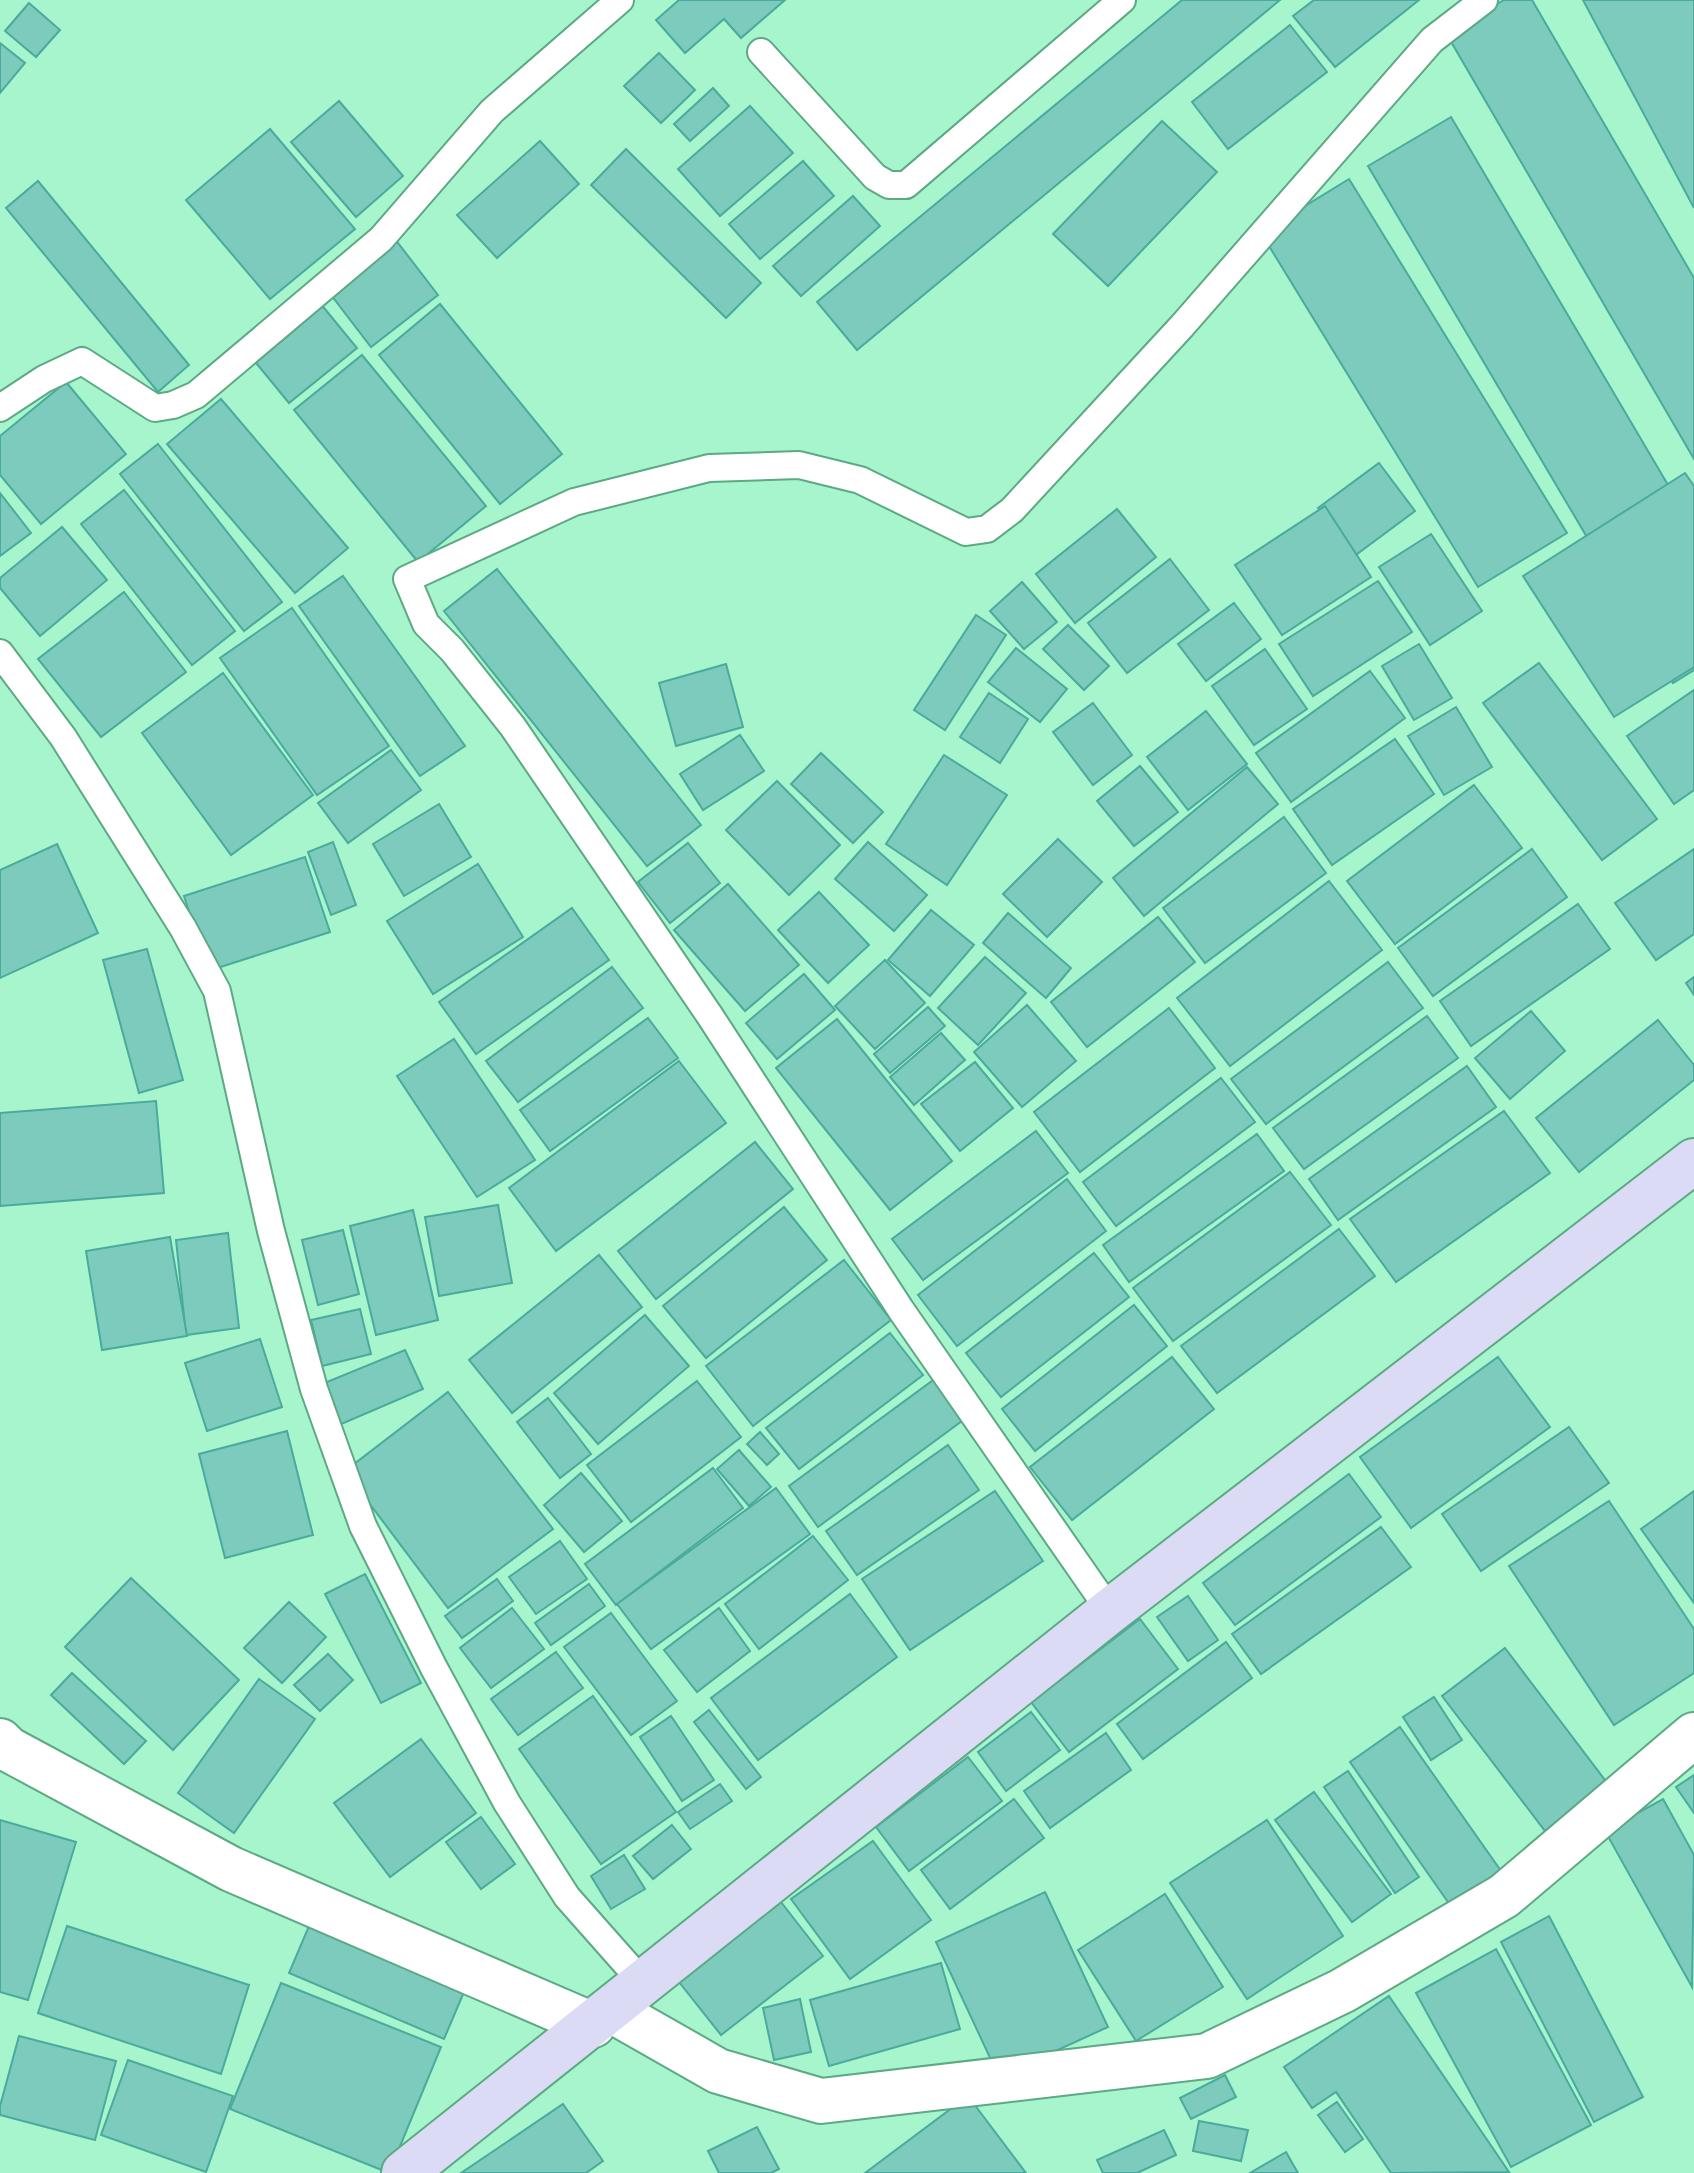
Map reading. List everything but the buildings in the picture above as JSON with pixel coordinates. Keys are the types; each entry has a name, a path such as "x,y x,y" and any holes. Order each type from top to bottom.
{"street":[{"path":"404,2173 1110,1611 1694,1161"},
{"path":"0,1741 8,1749 231,1869 616,2007 718,2071 821,2101 1207,2056 1342,1991 1504,1896 1694,1735"}],"lane":[{"path":"0,408 44,379 82,361 155,408 173,405 196,395 381,239 492,111 620,0"},
{"path":"761,52 875,177 889,185 906,185 1122,0"},
{"path":"1110,1611 901,1310 710,1016 513,727 452,650 426,624 407,579 574,502 709,468 799,465 860,480 966,532 987,529 1012,510 1182,326 1432,40 1484,0"},
{"path":"0,653 63,737 183,928 217,991 271,1231 314,1389 363,1526 434,1668 507,1803 567,1897 616,2007"}]}
